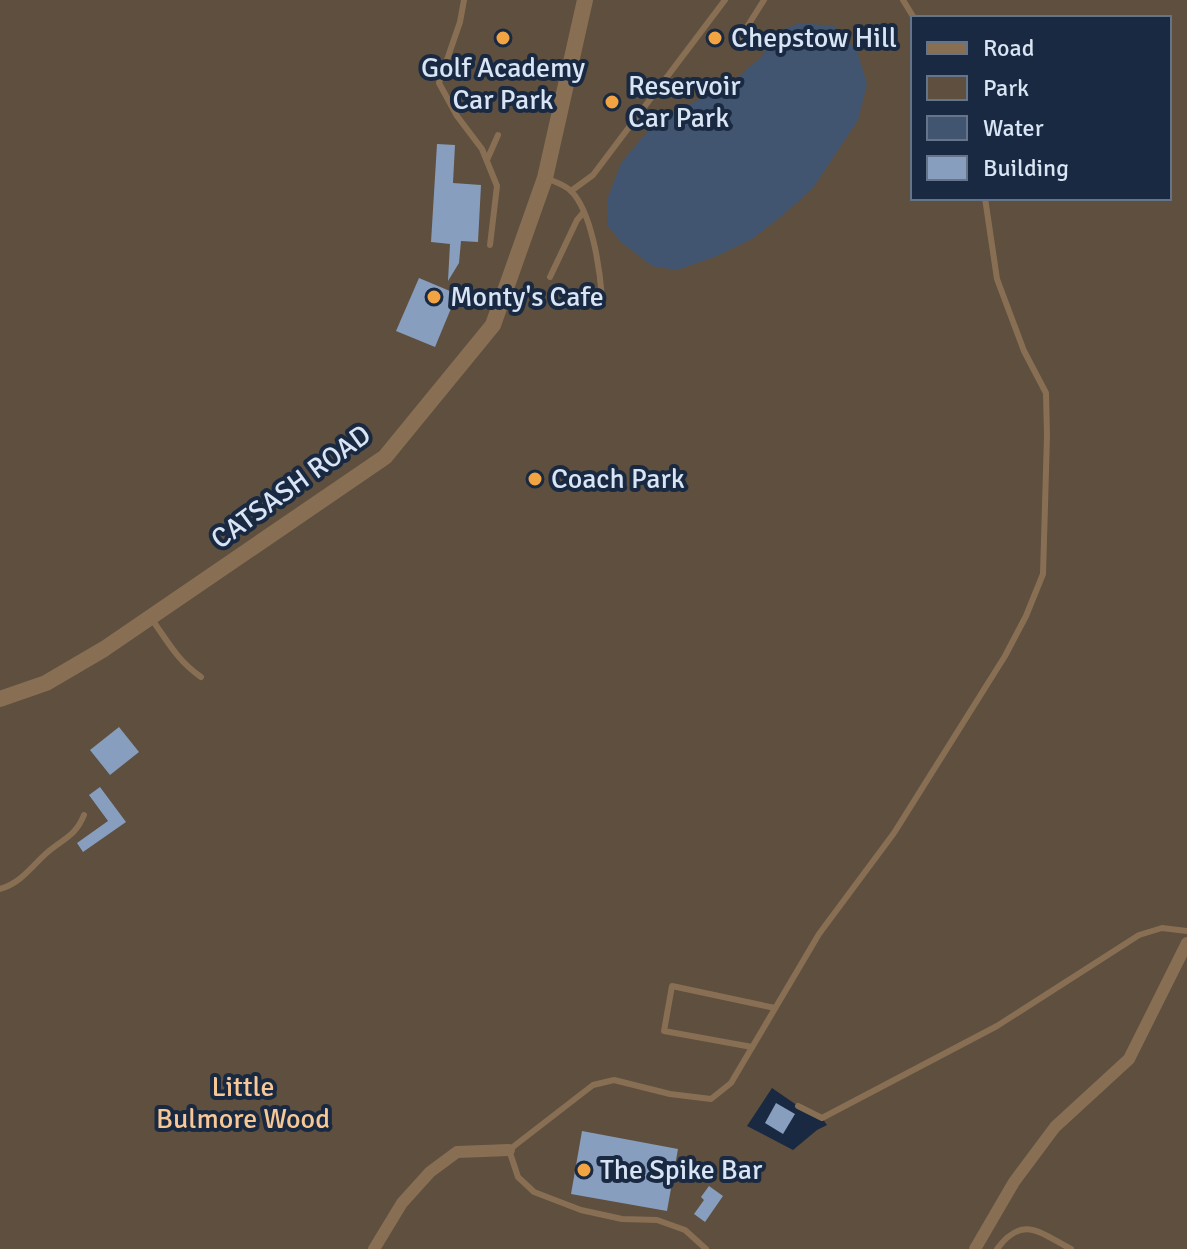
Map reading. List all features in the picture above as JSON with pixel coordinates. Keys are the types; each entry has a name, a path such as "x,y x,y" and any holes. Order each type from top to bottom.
{"street":[{"name":"CATSASH ROAD","path":"0,699 46,683 104,649 385,457 493,325 545,178 585,0"},
{"path":"975,1249 1014,1182 1055,1127 1129,1059 1187,943"},
{"path":"374,1249 402,1203 430,1172 457,1152 509,1150"}],"lane":[{"path":"464,0 460,22 439,83 457,116 482,149 497,186 490,245"},
{"path":"571,191 593,175 725,0"},
{"path":"740,38 764,0"},
{"path":"443,71 462,75"},
{"path":"487,160 498,135"},
{"path":"545,178 571,191 583,213 599,264 602,298"},
{"path":"706,1249 685,1230 657,1220 622,1219 581,1210 534,1192 518,1177 509,1150 593,1085 614,1080 670,1094 711,1099 731,1083 819,934 894,833 1005,656 1026,616 1043,574 1046,393 1024,351 997,279 985,200"},
{"path":"550,277 583,213"},
{"path":"151,618 172,651 201,677"},
{"path":"0,889 21,880 49,851 79,827 84,815"},
{"path":"798,1106 822,1118 997,1026 1139,935 1162,928 1187,931"},
{"path":"752,1047 664,1031 672,986 775,1008"},
{"path":"997,1249 1008,1234 1034,1229 1071,1249"}],"green space":[{"name":"Little Bulmore Wood","path":"0,0 1187,0 1187,1249 0,1249","holes":["772,1088 822,1118 827,1125 793,1150 747,1126"]}],"water":[{"path":"800,23 834,26 857,51 867,84 858,120 813,188 752,239 677,270 652,266 621,242 608,226 607,200 621,163 647,132 677,111 735,80 762,56 776,32"}],"building":[{"path":"437,144 455,145 453,183 481,185 478,242 461,241 459,263 448,281 450,244 431,242"},
{"path":"419,278 457,294 435,347 396,331"},
{"path":"119,727 139,752 110,775 90,750"},
{"path":"100,787 126,822 83,852 77,843 108,821 89,795"},
{"path":"776,1103 795,1114 783,1134 765,1123"},
{"path":"582,1131 678,1149 667,1211 571,1194"},
{"path":"709,1186 723,1196 705,1222 694,1214"}],"place":[{"name":"Golf Academy Car Park","path":"503,38"},
{"name":"Chepstow Hill","path":"715,38"},
{"name":"Reservoir Car Park","path":"612,102"},
{"name":"Monty's Cafe","path":"434,297"},
{"name":"Coach Park","path":"535,479"},
{"name":"The Spike Bar","path":"584,1170"}]}
